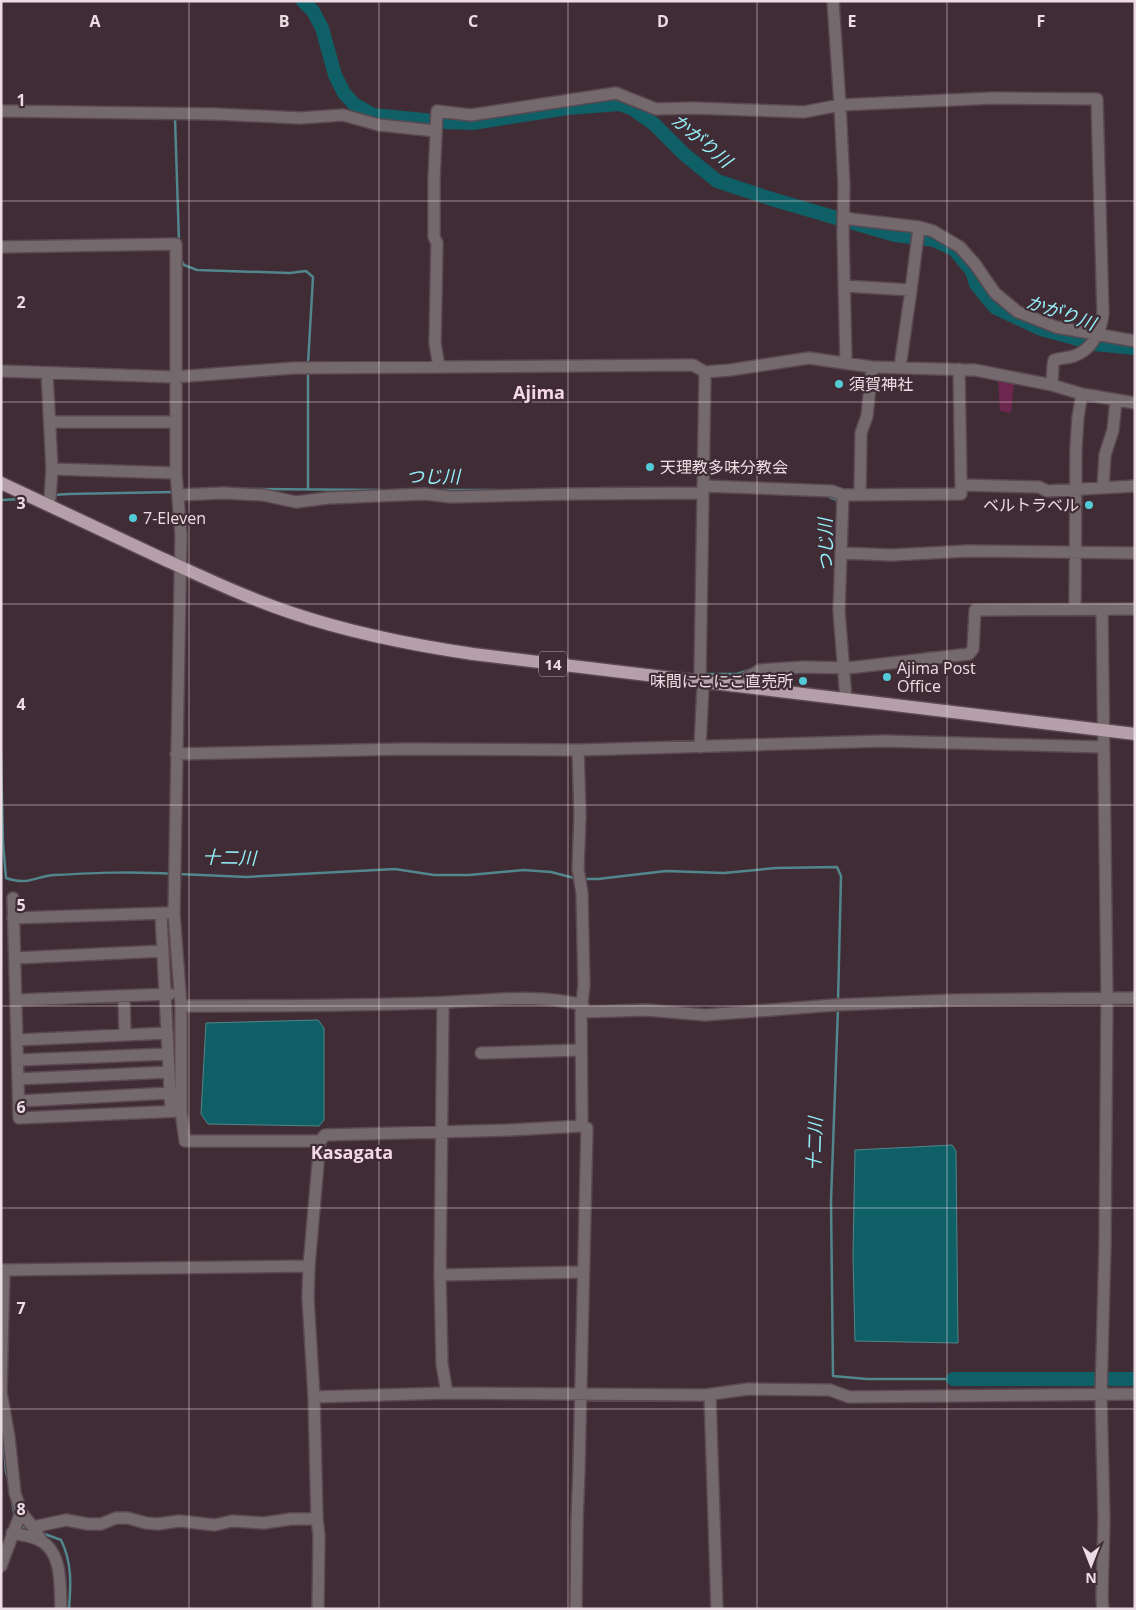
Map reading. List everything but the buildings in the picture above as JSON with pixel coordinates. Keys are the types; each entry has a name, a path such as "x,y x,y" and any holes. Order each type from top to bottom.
{"main road":[{"name":"14","path":"1,483 50,498 180,567 251,598 292,613 420,646 732,686 1135,734"}],"street":[{"path":"833,1 844,186 846,363"},
{"path":"439,367 435,343 437,243 434,237 437,111 471,115 616,92 656,109 694,108 804,112 840,105 994,98 1097,99 1101,328 1085,350 1075,356 1054,360 1052,385"},
{"path":"1,111 215,114 300,118 343,116 378,125 436,131"},
{"path":"843,216 851,220 919,227 933,231 960,248 975,264 995,293 1018,312 1056,327 1135,341"},
{"path":"900,367 919,227"},
{"path":"1,247 176,244 176,473 181,535 174,913 181,1006 176,1111"},
{"path":"844,286 911,290"},
{"path":"1,371 175,376 294,368 693,365 704,372 810,358 872,367 975,370 1052,385 1082,394 1135,403"},
{"path":"860,494 861,434 867,416 872,367"},
{"path":"178,495 224,493 262,495 296,502 328,498 425,494 451,497 703,490 832,491 843,495 961,494 959,369"},
{"path":"700,746 703,686 700,678 704,372"},
{"path":"47,373 51,422 52,469 50,498"},
{"path":"1075,608 1076,448 1082,394"},
{"path":"1103,487 1105,455 1113,430 1116,400"},
{"path":"51,422 176,422"},
{"path":"52,469 176,473"},
{"path":"961,485 1039,487 1047,492 1135,486"},
{"path":"843,495 839,611 846,699"},
{"path":"841,553 892,555 968,550 1074,551 1135,554"},
{"path":"1102,609 1108,997 1105,1290 1101,1395 1104,1520 1103,1609"},
{"path":"732,686 760,670 804,667 844,668 969,654 973,649 975,610 1135,609"},
{"path":"176,754 357,750 578,750 885,740 1103,746"},
{"path":"578,750 580,815 578,869 582,893 584,985 581,1050 582,1126"},
{"path":"13,898 19,1118 176,1111"},
{"path":"14,918 174,913"},
{"path":"161,914 170,1093 185,1141 320,1141"},
{"path":"15,958 163,951"},
{"path":"16,1000 180,994"},
{"path":"124,996 125,1035"},
{"path":"181,1006 346,1006 509,999 570,1002 582,1008 647,1010 705,1015 835,1005 953,1000 1135,998"},
{"path":"443,1003 440,1275 442,1364 447,1393"},
{"path":"17,1040 167,1033"},
{"path":"481,1053 581,1050"},
{"path":"18,1060 168,1054"},
{"path":"18,1079 169,1072"},
{"path":"19,1101 170,1093"},
{"path":"318,1609 319,1536 308,1298 320,1141 325,1135 582,1126 587,1128 576,1609"},
{"path":"61,1609 59,1576 55,1554 41,1540 34,1526 21,1512 15,1492 5,1436 1,1392 3,1270 309,1266"},
{"path":"440,1275 584,1272"},
{"path":"314,1397 447,1393 710,1394 748,1389 830,1390 849,1397 1135,1394"},
{"path":"710,1394 717,1609"},
{"path":"1,1566 21,1512"},
{"path":"34,1526 66,1520 101,1524 116,1518 128,1518 158,1524 179,1521 215,1525 232,1522 264,1523 317,1520"},
{"path":"12,1532 41,1540"}],"shaded area":[{"path":"998,378 1014,382 1011,413 1000,411"}],"water":[{"path":"318,1020 324,1028 324,1120 319,1126 208,1124 201,1114 206,1023"},
{"path":"952,1145 956,1151 958,1343 855,1341 853,1255 855,1150"}],"waterway":[{"name":"かがり川","path":"303,1 313,11 322,28 335,75 344,93 354,104 373,115 473,123 568,108 620,104 633,109 654,124 684,154 717,181 895,235 934,240 954,249 972,271 976,284 996,308 1041,329 1094,344 1135,348"},
{"path":"175,118 179,242"},
{"path":"181,260 184,265 197,270 290,273 306,271 313,277 308,364"},
{"path":"308,372 308,489"},
{"name":"つじ川","path":"602,488 677,488"},
{"name":"つじ川","path":"250,489 382,490"},
{"name":"つじ川","path":"440,490 497,490"},
{"path":"53,495 174,492"},
{"name":"つじ川","path":"827,496 837,500 837,503"},
{"path":"1,500 22,499"},
{"name":"つじ川","path":"926,653 940,652"},
{"path":"705,674 737,674 752,669"},
{"name":"十二川","path":"1,755 3,843 6,878 26,881 48,876 84,874 129,872 173,874"},
{"name":"十二川","path":"584,879 666,871 724,873 776,868 837,867 841,876 838,1002"},
{"name":"十二川","path":"178,874 247,877 395,869 434,875 469,875 523,870 551,872 574,878"},
{"name":"十二川","path":"838,1008 831,1201 833,1376 867,1379 953,1379"},
{"name":"十二川","path":"953,1379 1135,1379"},
{"path":"3,1433 6,1472 9,1482"},
{"path":"12,1502 16,1516"},
{"path":"21,1523 25,1529 29,1530"},
{"path":"42,1533 61,1540 65,1548 70,1573 69,1609"}],"place":[{"name":"須賀神社","path":"839,384"},
{"name":"天理教多味分教会","path":"650,467"},
{"name":"ベルトラベル","path":"1089,505"},
{"name":"7-Eleven","path":"133,518"},
{"name":"Ajima Post Office","path":"887,677"},
{"name":"味間にこにこ直売所","path":"803,681"}],"district":[{"name":"Ajima","path":"539,392"},
{"name":"Kasagata","path":"352,1152"}]}
